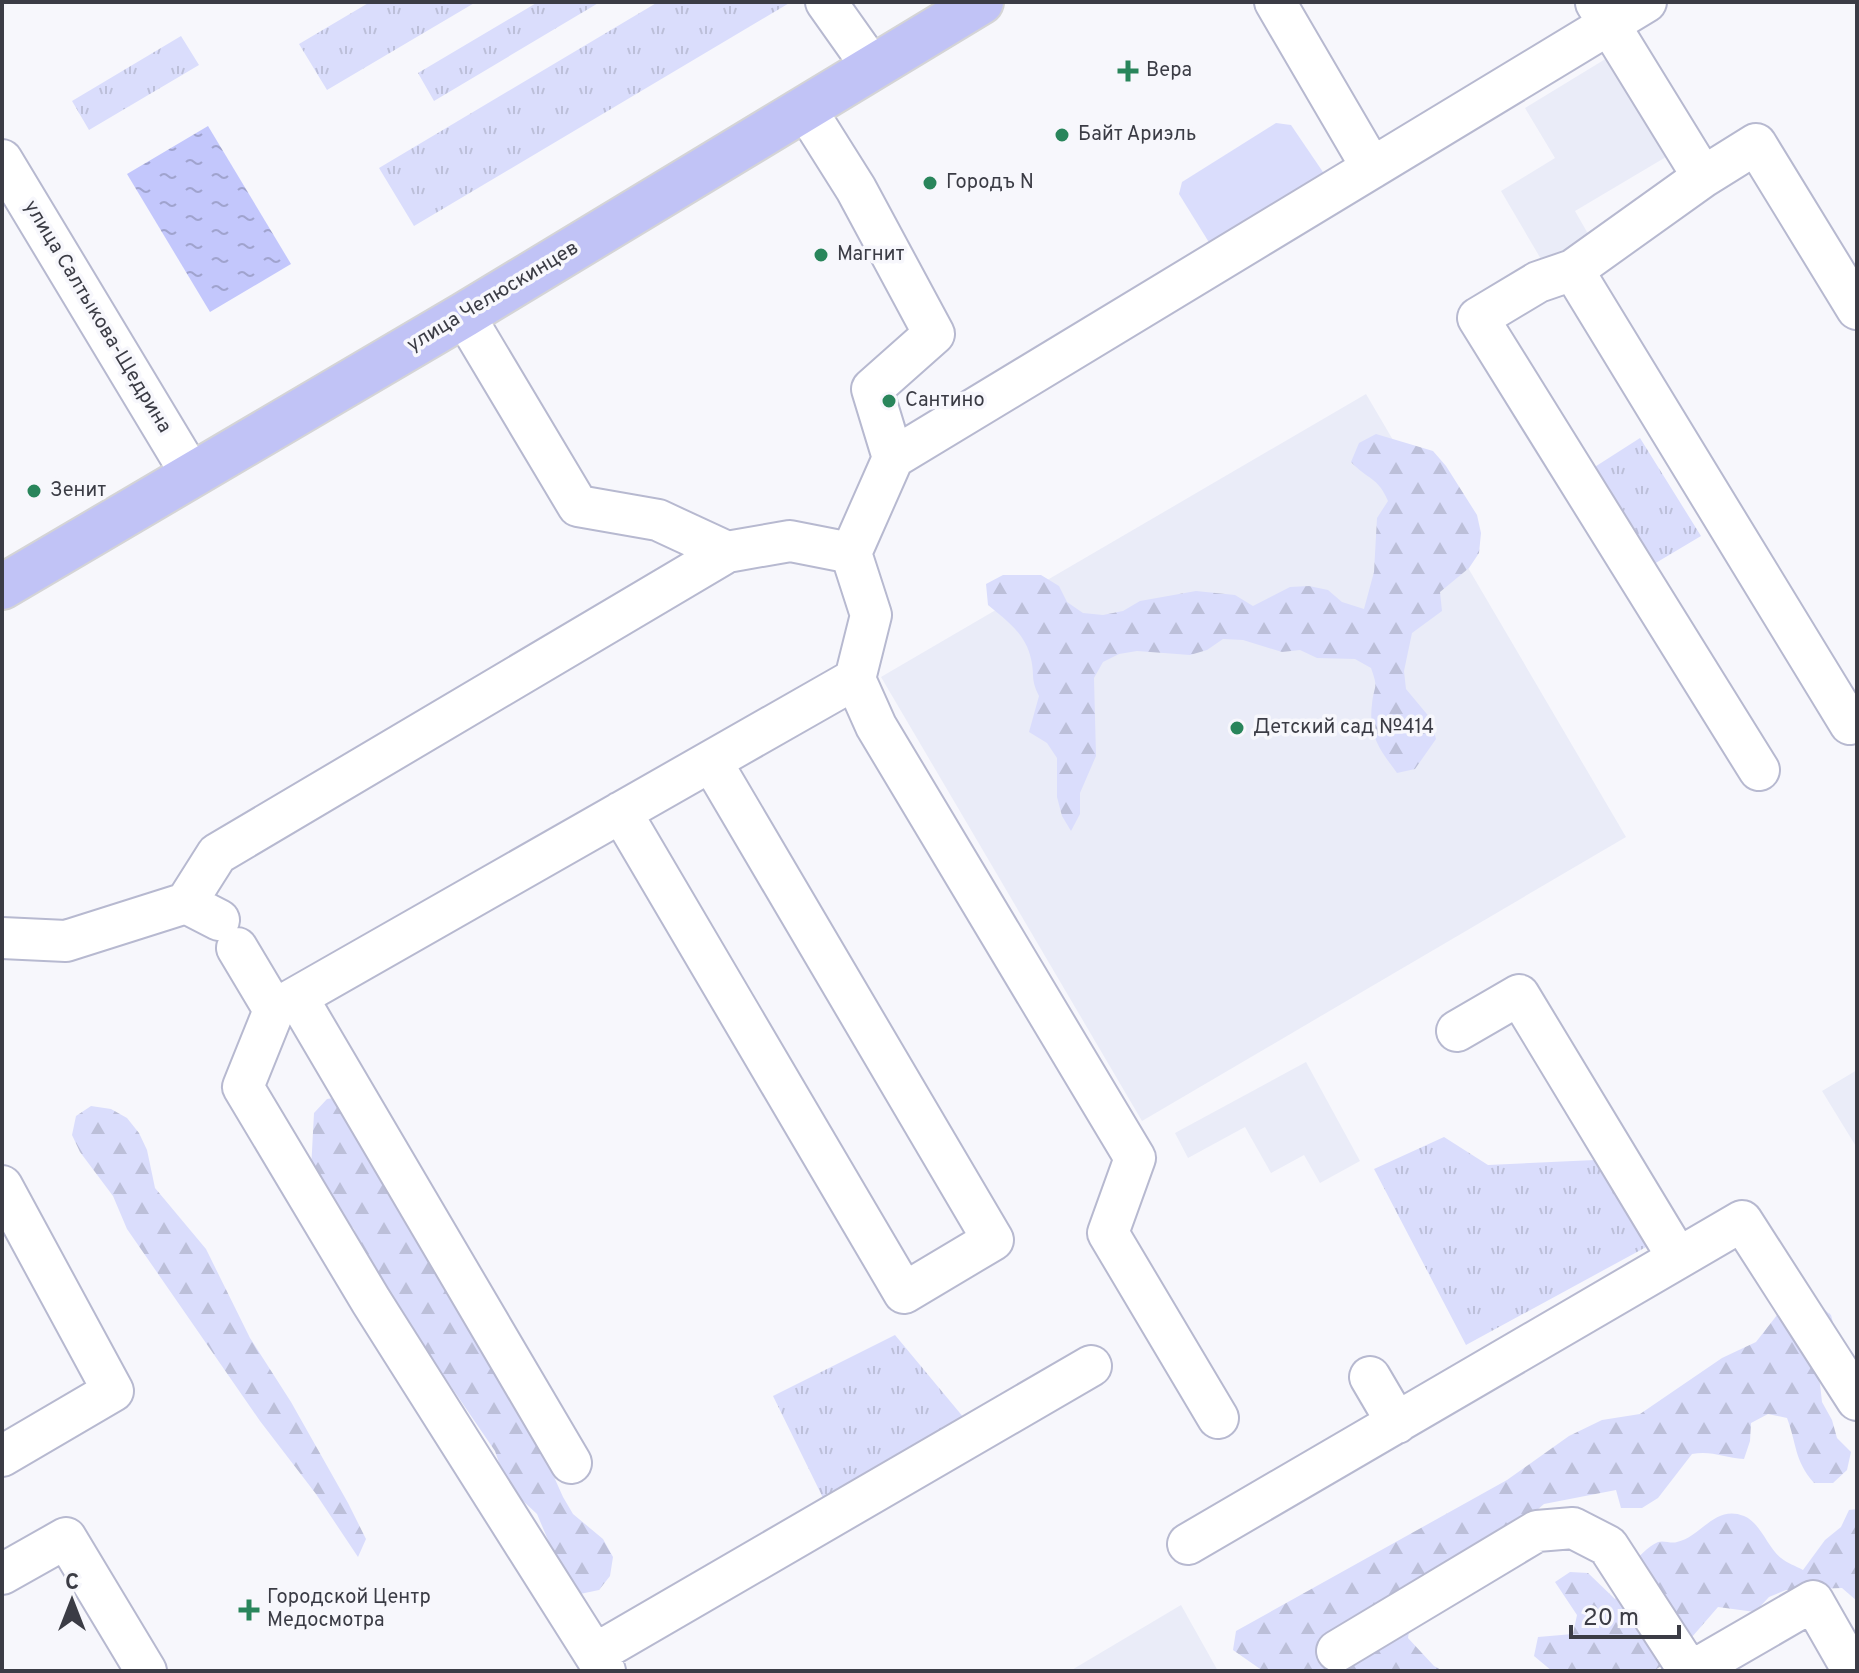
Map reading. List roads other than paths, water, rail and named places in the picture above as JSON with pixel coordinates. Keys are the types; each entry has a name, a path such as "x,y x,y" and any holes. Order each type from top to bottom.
{"main road":[{"name":"улица Челюскинцев","path":"2,587 464,315 805,108 872,67 954,9"}],"street":[{"path":"826,2 872,67"},
{"path":"1275,2 1372,168"},
{"path":"1218,1418 1108,1233 1135,1158 876,726 855,679 871,615 851,553 893,458 1372,168 1602,13 1646,2"},
{"path":"1602,13 1703,177"},
{"path":"805,108 856,189 934,334 872,389 893,458"},
{"path":"1759,770 1478,318 1538,282 1573,270 1703,177 1756,144 1857,309"},
{"name":"улица Салтыкова-Щедрина","path":"2,160 191,474"},
{"path":"1573,270 1850,724"},
{"path":"464,315 578,506 658,520 727,552"},
{"path":"571,1463 286,1004 214,924 217,854 727,552 790,541 851,553"},
{"path":"855,679 286,1004 243,1087 371,1301 600,1662 1091,1366"},
{"path":"621,812 904,1293 993,1240 711,761"},
{"path":"2,938 66,941 214,924"},
{"path":"1457,1031 1519,995 1678,1258"},
{"path":"2,1186 113,1391 2,1456"},
{"path":"1188,1544 1742,1221 1857,1400"},
{"path":"1370,1377 1397,1423"},
{"path":"1337,1651 1537,1531 1573,1528 1608,1546 1690,1671 1813,1601 1850,1653"},
{"path":"2,1574 66,1538 146,1671"}],"water":[{"path":"208,126 291,264 210,312 127,174"}],"place":[{"name":"Вера","path":"1128,71"},
{"name":"Байт Ариэль","path":"1062,135"},
{"name":"Городъ N","path":"930,183"},
{"name":"Магнит","path":"821,255"},
{"name":"Сантино","path":"889,401"},
{"name":"Зенит","path":"34,491"},
{"name":"Детский сад №414","path":"1237,728"},
{"name":"Городской Центр Медосмотра","path":"249,1610"}]}
